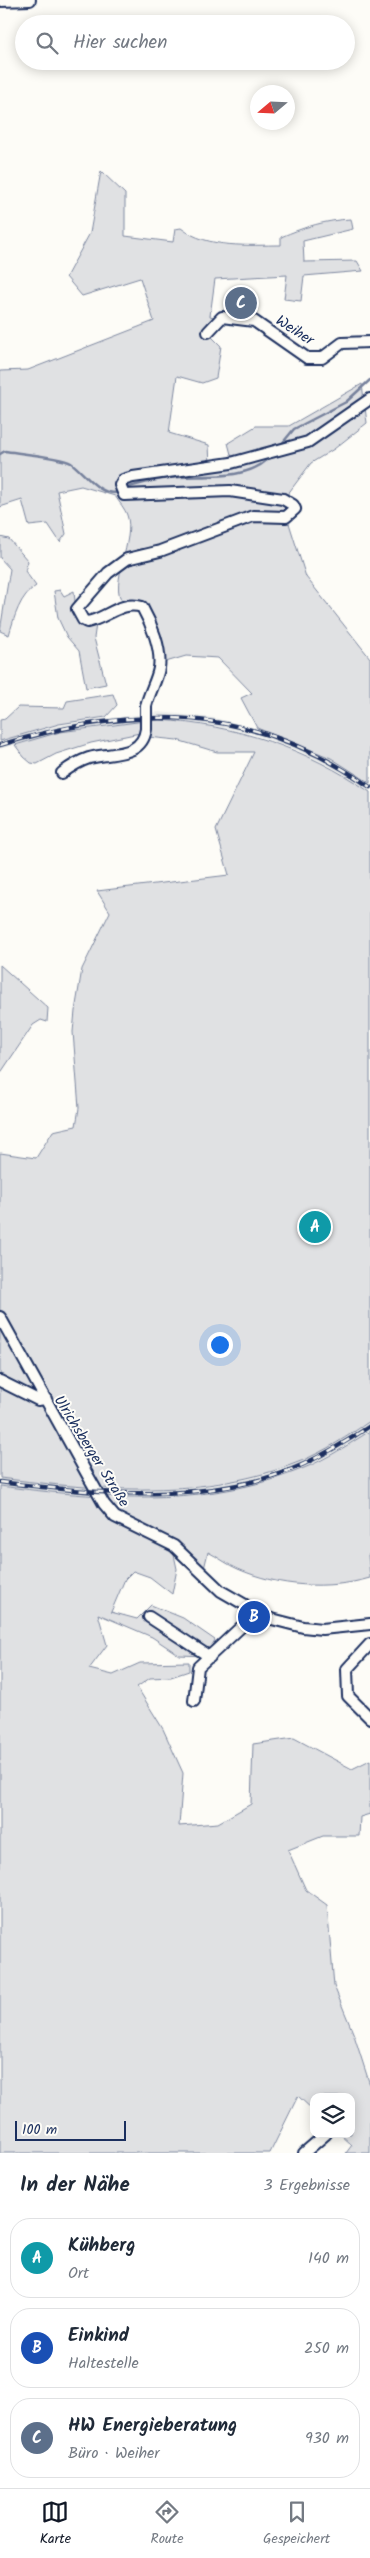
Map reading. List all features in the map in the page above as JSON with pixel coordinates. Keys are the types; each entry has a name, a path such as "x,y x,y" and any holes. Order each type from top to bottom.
{"street":[{"path":"0,1 18,2 30,0"},
{"name":"Weiher","path":"208,332 222,318 254,321 307,358 322,358 342,343 370,342"},
{"path":"62,773 83,760 134,750 144,741 146,706 159,669 155,638 142,607 134,604 108,611 87,622 82,620 77,609 108,573 126,559 160,551 253,516 280,519 292,514 295,509 293,505 283,499 230,491 122,490 124,480 133,477 231,463 308,442 370,399"},
{"path":"0,1317 46,1399"},
{"name":"Ulrichsberger Straße","path":"0,1381 38,1400 46,1399 100,1498 115,1517 174,1546 221,1591 256,1613 284,1624 322,1628 370,1624"},
{"path":"194,1701 198,1666 256,1613"},
{"path":"149,1616 210,1657"},
{"path":"370,1644 347,1669 348,1696 370,1718"},
{"path":"304,2153 321,2138"}],"shaded area":[{"path":"101,171 125,194 125,236 173,242 175,229 181,228 192,235 216,243 281,245 281,237 298,230 324,222 351,219 353,229 303,241 304,262 357,261 363,271 304,276 301,301 284,299 287,275 215,279 210,316 218,318 205,330 221,346 216,378 202,383 177,376 169,433 209,445 210,465 233,462 228,443 256,426 289,426 362,384 367,423 334,449 311,463 284,499 294,505 287,517 306,577 370,658 370,783 331,758 257,728 241,698 252,693 218,658 186,656 159,664 147,615 125,604 119,595 120,574 129,525 127,515 115,496 81,486 57,491 66,534 60,542 48,524 29,526 22,500 0,507 0,371 28,370 154,321 140,278 82,296 66,277 90,233"},
{"path":"0,537 9,539 28,561 25,571 36,586 30,590 22,601 9,635 0,631 10,569 0,558"},
{"path":"60,590 64,596 74,591 76,612 96,624 94,638 106,684 86,688 79,651 67,637 58,618 54,591"},
{"path":"113,694 117,705 106,717 59,724 0,741 0,720 5,719 18,707 64,708 67,701"},
{"path":"159,712 215,718 274,733 331,758 370,783 370,792 327,765 294,749 249,733 196,723 159,720 84,728 0,749 0,741 59,725"},
{"path":"159,720 215,727 269,741 321,763 346,776 370,792 370,1421 328,1448 301,1461 265,1473 228,1482 190,1487 114,1489 0,1478 0,1153 36,1158 53,1131 76,1126 79,1108 73,1032 75,1011 82,969 110,912 97,891 229,875 216,830 254,752 217,752 177,740 148,737 149,721"},
{"path":"145,721 140,733 91,743 56,754 37,764 31,763 24,757 15,745 60,732"},
{"path":"0,965 48,1008 47,1022 41,1020 33,1025 0,1074"},
{"path":"370,1421 370,1431 342,1449 304,1468 260,1483 216,1492 142,1497 48,1492 0,1486 0,1478 49,1484 142,1489 214,1485 258,1475 301,1461 338,1442"},
{"path":"370,1431 370,1554 368,1555 370,1578 354,1582 321,1585 287,1583 270,1580 238,1569 208,1552 203,1573 173,1550 177,1569 172,1594 150,1577 133,1571 125,1579 111,1612 137,1619 151,1605 183,1618 215,1640 206,1656 179,1655 152,1637 98,1614 107,1645 89,1669 113,1675 140,1663 189,1662 189,1671 171,1677 150,1678 137,1687 163,1729 183,1773 179,1826 218,1823 251,1804 253,1744 294,1738 352,1769 370,1760 370,1814 360,1817 359,1836 323,1836 288,1850 306,1890 327,1905 334,1986 354,2035 370,2085 370,2153 346,2153 352,2145 344,2138 355,2138 355,2093 310,2093 310,2107 298,2096 270,2153 0,2153 0,1486 115,1497 192,1495 230,1490 268,1481 304,1468 329,1456"}],"waterway":[{"path":"280,446 294,429 346,402 370,380"},
{"path":"0,454 5,451 66,461 76,467 99,488 112,493 119,492"},
{"path":"124,489 146,482 169,478 237,473 250,470 262,464 271,456"}],"railway":[{"path":"0,745 98,722 145,718 191,719 236,726 281,739 325,759 370,787"},
{"path":"0,1482 115,1493 193,1491 231,1486 269,1477 304,1464 370,1426"}],"place":[{"name":"HW Energieberatung","path":"241,303"},
{"name":"Kühberg","path":"315,1227"},
{"name":"Einkind","path":"254,1617"}]}
